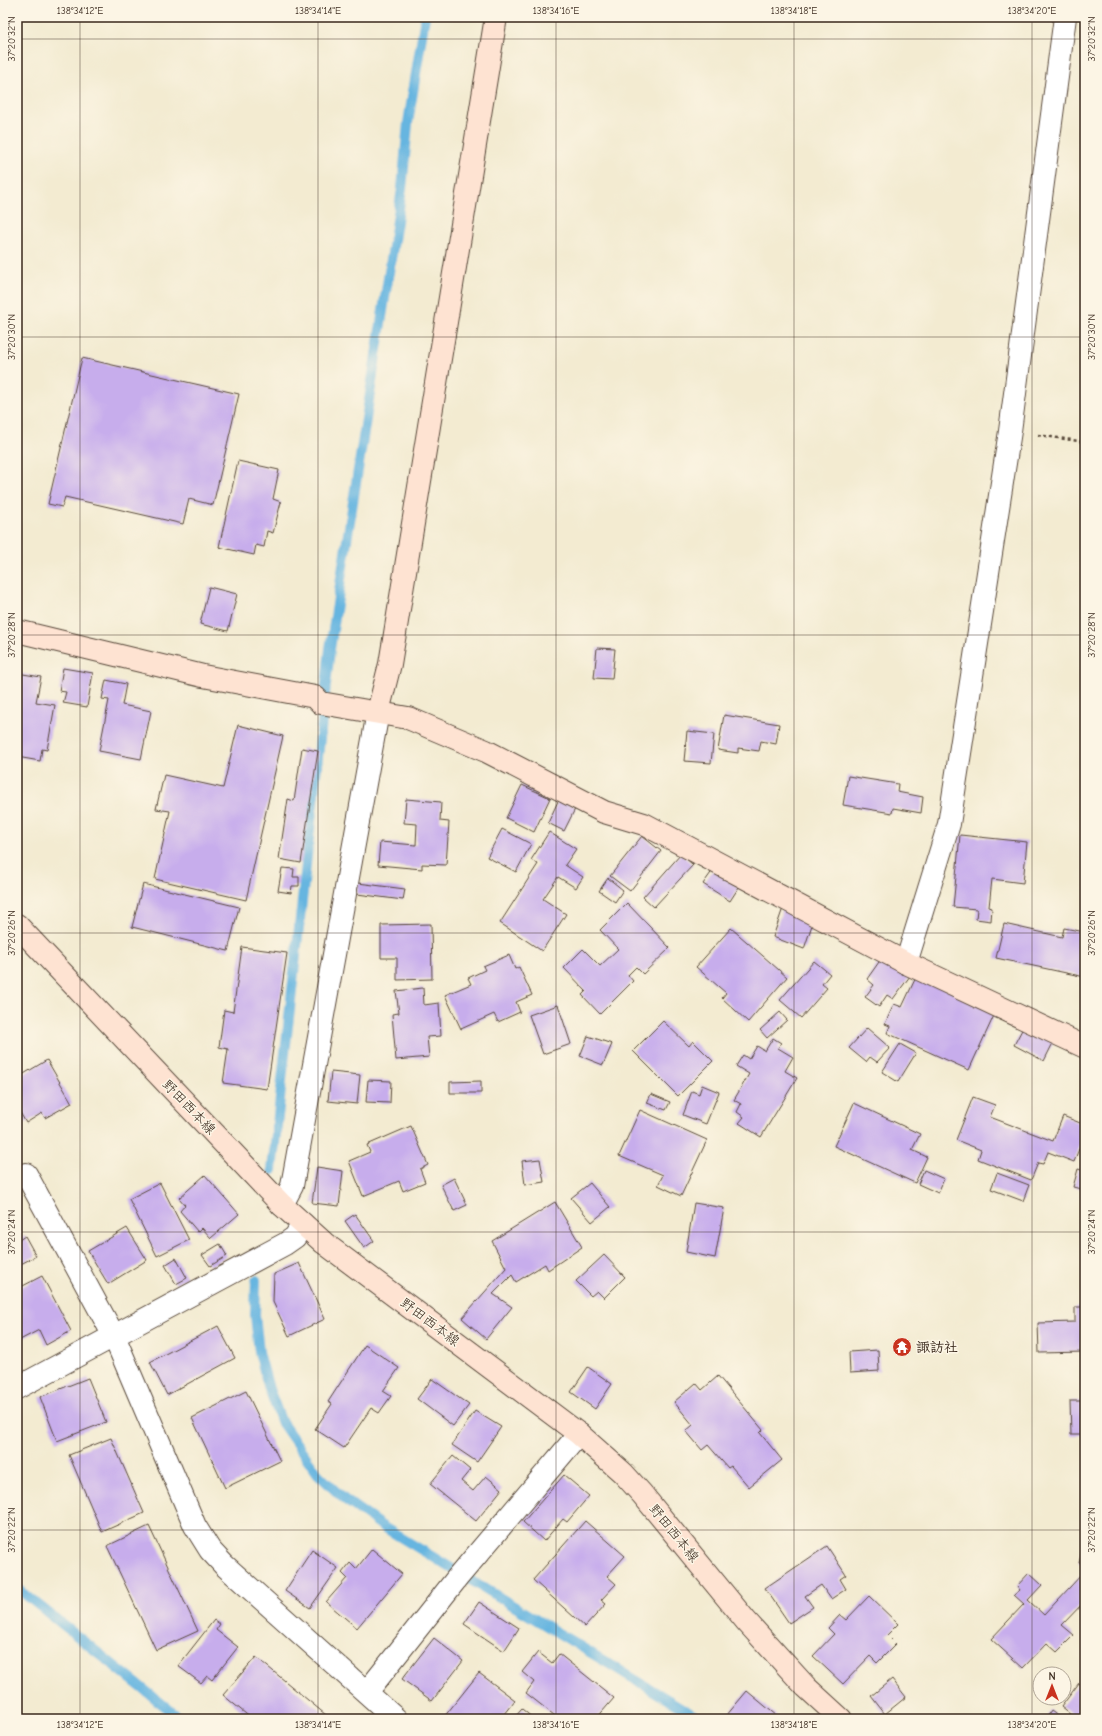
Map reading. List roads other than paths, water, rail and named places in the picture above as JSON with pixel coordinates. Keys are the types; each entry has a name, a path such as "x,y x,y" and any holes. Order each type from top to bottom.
{"street":[{"path":"282,1205 292,1186 378,712 390,664 496,17"},
{"path":"906,963 949,824 1010,431 1064,17"},
{"path":"17,631 203,676 315,697 321,703 408,718 479,748 604,812 644,824 906,963 1085,1047"},
{"name":"野田西本線","path":"17,925 282,1205 324,1243 579,1434 623,1472 746,1621 806,1687 841,1719"},
{"path":"17,1178 26,1174 114,1336 195,1526 210,1550 224,1565 396,1719"},
{"path":"17,1388 286,1244 295,1237 304,1224"},
{"path":"367,1692 463,1572 579,1434"}],"waterway":[{"path":"272,1170 330,649 402,189 408,123 425,17"},
{"path":"256,1280 255,1315 259,1352 269,1389 282,1423 318,1474 344,1499 382,1526 700,1719"},
{"path":"17,1588 181,1719"}],"place":[{"name":"諏訪社","path":"902,1347"}]}
